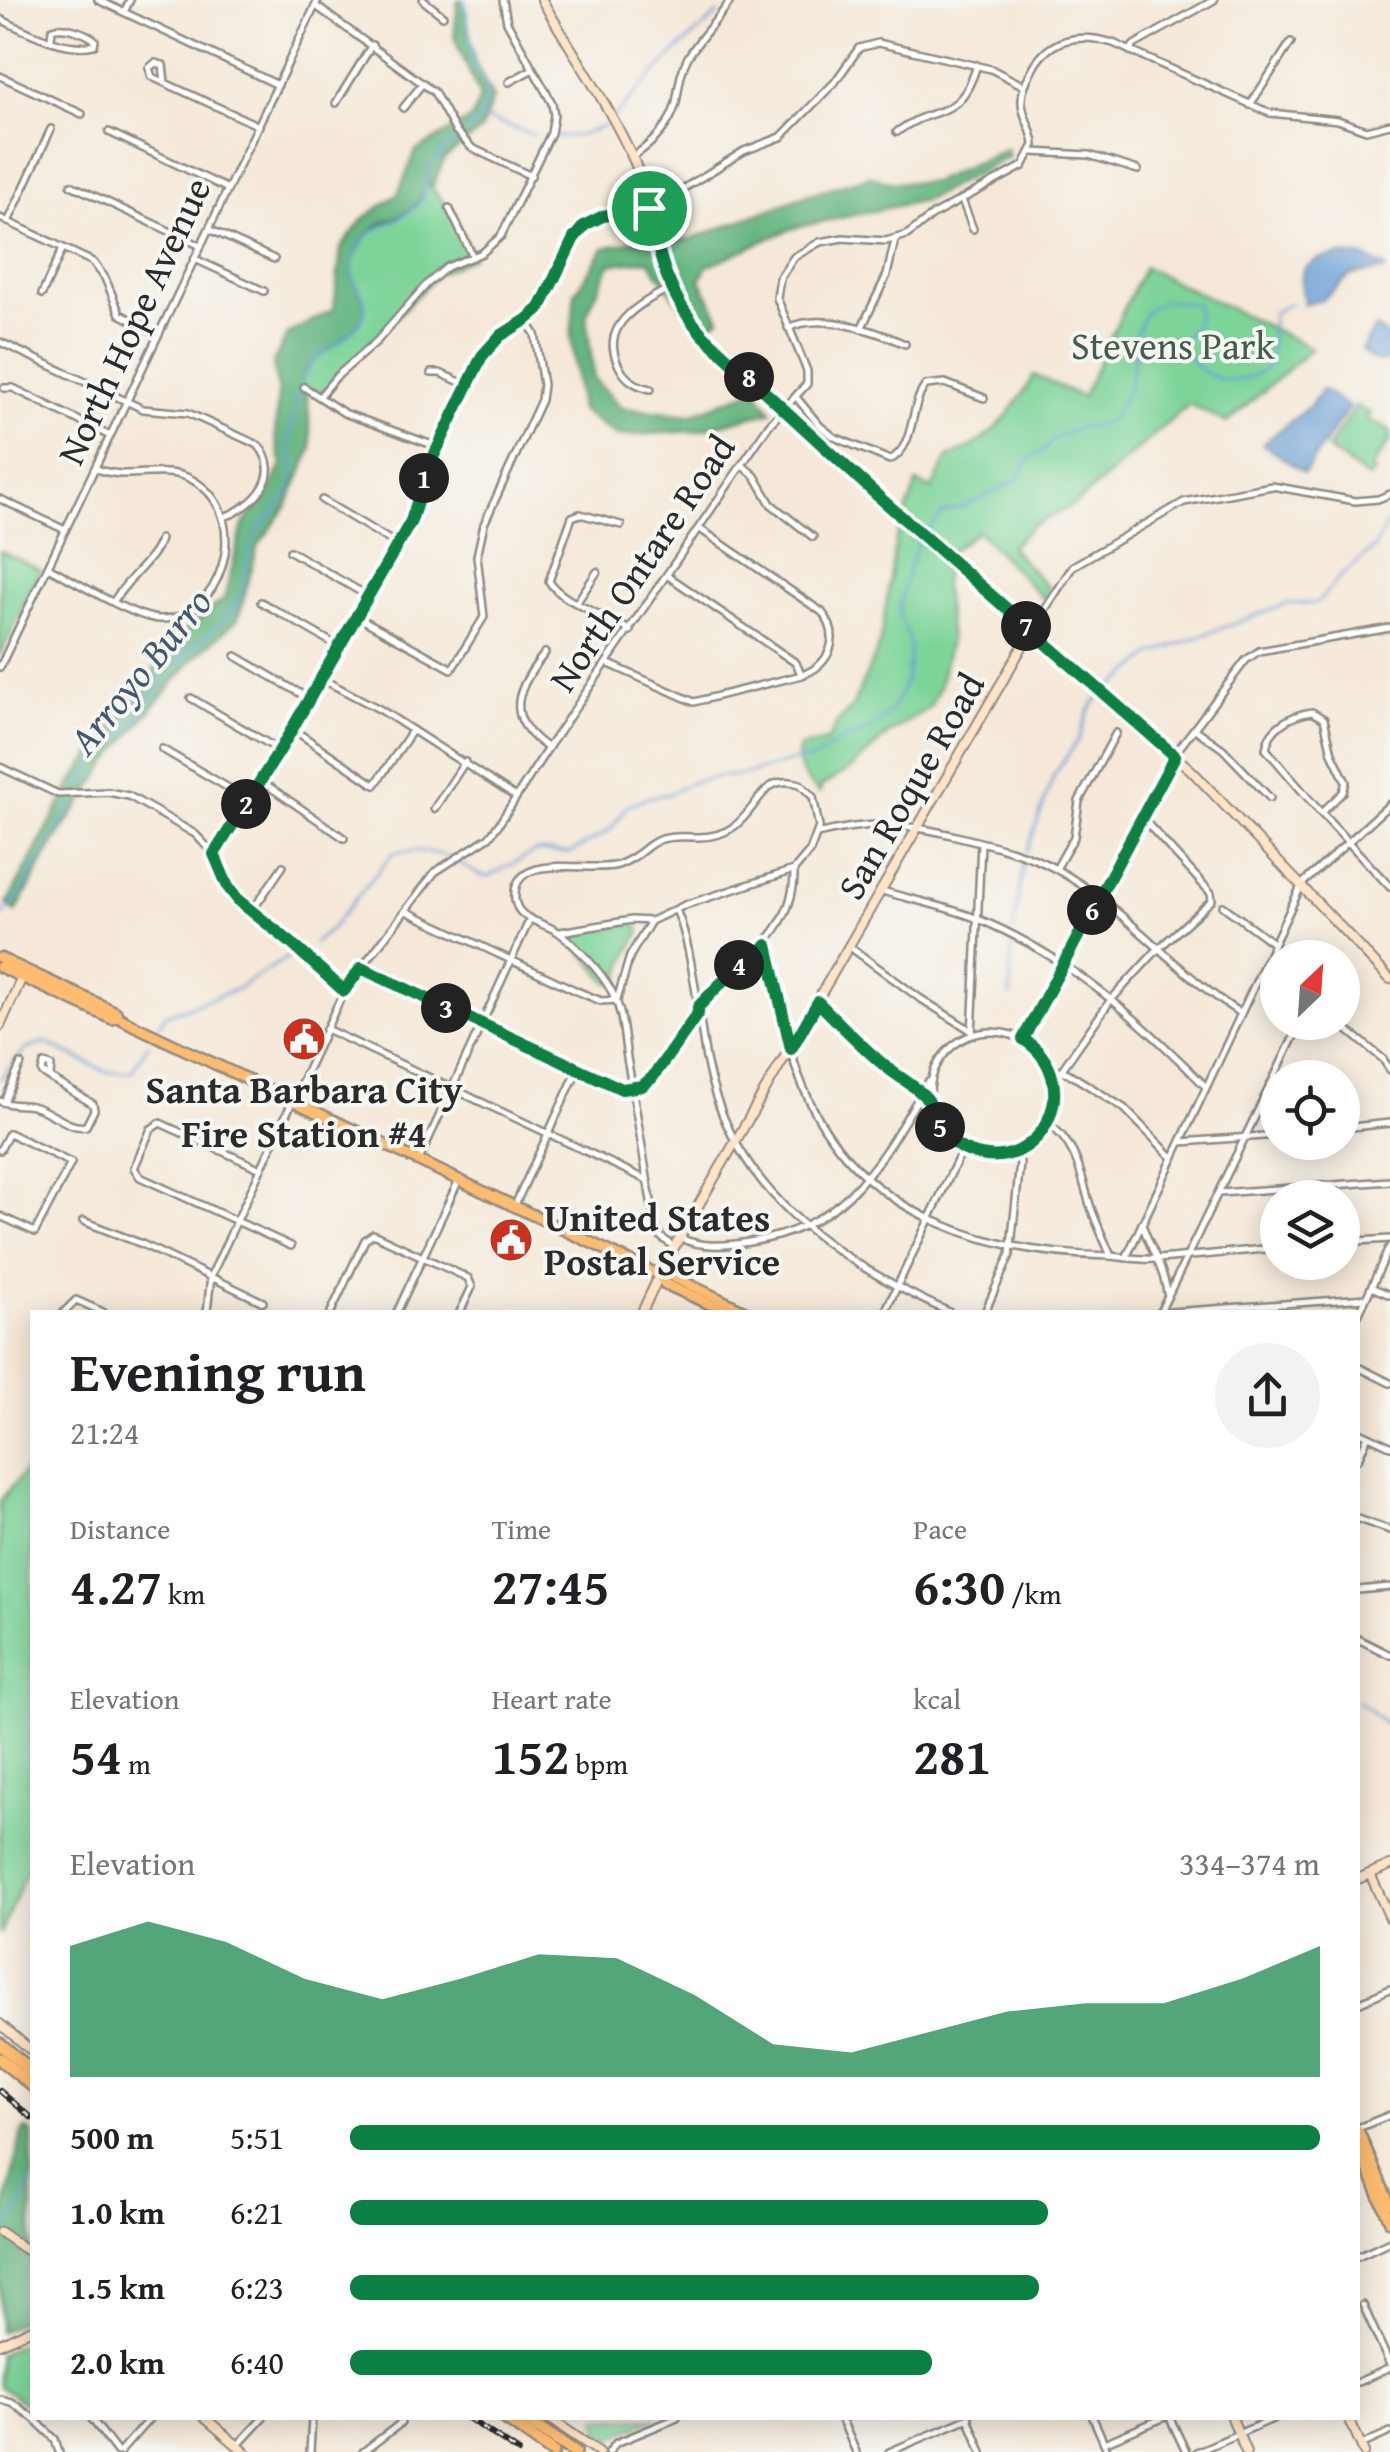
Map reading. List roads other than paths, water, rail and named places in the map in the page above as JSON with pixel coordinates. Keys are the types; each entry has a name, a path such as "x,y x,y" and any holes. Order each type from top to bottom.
{"highway":[{"path":"1,2050 30,2066"},
{"path":"1,2050 13,2071 30,2086"},
{"path":"506,2420 538,2442 564,2449"},
{"path":"527,2420 564,2449"},
{"path":"539,2420 564,2449"}],"main road":[{"path":"542,0 632,157 649,208 657,254 670,288 702,334 896,512 1175,756 1390,979"},
{"name":"San Roque Road","path":"643,1310 658,1275 1032,630"},
{"path":"0,958 23,973"},
{"path":"0,967 116,1012 118,1018 515,1205 658,1275 665,1284 724,1310"},
{"path":"0,1026 23,973"},
{"path":"658,1275 669,1275 742,1310"},
{"path":"1360,1878 1390,1864"},
{"path":"1370,1874 1390,1918"},
{"path":"0,2024 30,2048"},
{"path":"1360,2134 1390,2205"},
{"path":"1360,2150 1390,2222"},
{"path":"0,2232 30,2253"},
{"path":"0,2344 30,2329"},
{"path":"211,2420 242,2449"},
{"path":"552,2420 599,2452"},
{"path":"1233,2420 1246,2452"},
{"path":"1350,2420 1362,2448"}],"street":[{"path":"98,0 278,85"},
{"path":"124,12 130,0"},
{"path":"423,0 444,16"},
{"path":"322,395 427,284 501,236 531,176 554,121 552,103 504,14 503,0"},
{"path":"632,157 652,144 667,123 687,59 732,0"},
{"path":"1130,50 1214,0"},
{"path":"317,3 423,82 439,98 465,142 531,176"},
{"name":"North Hope Avenue","path":"0,667 317,3"},
{"path":"0,18 52,40 89,48 95,40 87,34 58,27 52,29 52,40"},
{"path":"984,398 945,383 926,386 916,401 904,446 898,456 888,460 826,432 796,397 808,377 778,304 778,286 788,264 812,244 834,239 894,240 1023,166 1032,152 1034,137 1022,103 1024,86 1042,54 1061,41 1094,38 1130,50 1270,113 1338,120 1360,129 1390,124"},
{"path":"1250,105 1291,42"},
{"path":"214,854 280,750 398,544 467,385 494,341 540,308 574,238 585,225 603,216 649,208 744,151 781,137 835,82 863,46 878,43 977,65 1024,86"},
{"path":"336,104 372,45"},
{"path":"897,132 960,101 970,87 977,65"},
{"path":"509,82 532,70"},
{"path":"0,76 82,114"},
{"path":"164,82 258,126"},
{"path":"404,108 423,82"},
{"path":"8,222 51,129"},
{"path":"109,132 228,188"},
{"path":"1032,152 1089,155 1138,170"},
{"path":"70,186 201,246"},
{"path":"962,200 973,229"},
{"path":"449,208 473,256"},
{"path":"0,218 97,266 115,307 124,317 158,335"},
{"path":"209,229 274,259"},
{"path":"861,329 888,272 894,240"},
{"path":"42,294 64,248"},
{"path":"195,258 264,290"},
{"path":"651,389 632,383 624,375 612,352 612,336 624,317 670,288"},
{"path":"356,616 452,669 470,643 484,613 478,566 481,535 543,392 535,334 526,320"},
{"path":"787,328 806,322 861,329 905,344"},
{"path":"0,342 126,402 150,411 199,417 261,448 267,466 262,491 246,508 224,517"},
{"path":"431,374 467,385"},
{"path":"304,387 322,395 344,413 438,448"},
{"path":"4,388 14,388 110,436"},
{"name":"North Ontare Road","path":"206,1310 211,1276 344,991 441,867 488,836 769,425 796,397"},
{"path":"742,465 772,504 813,537"},
{"path":"48,567 156,619 169,619 188,611 204,596 222,568 228,544 224,517 210,494 180,474 161,471 116,476 95,468"},
{"name":"San Roque Road","path":"1032,630 1073,566 1184,502 1272,486 1355,501 1390,494"},
{"path":"0,498 66,530"},
{"path":"322,500 398,544"},
{"path":"621,525 580,514 570,520 549,581 556,591 630,631"},
{"path":"607,662 694,702 802,675 818,668 828,656 831,631 825,616 700,529"},
{"path":"114,601 130,576 155,552 160,539"},
{"path":"290,551 368,596"},
{"path":"577,602 597,572"},
{"path":"668,576 796,664 802,675"},
{"path":"261,602 338,646"},
{"path":"1023,1039 1175,756 1254,654 1390,628"},
{"path":"545,653 522,685 518,704 526,728 548,748"},
{"path":"236,656 308,698"},
{"path":"320,678 381,710 516,797"},
{"path":"191,698 280,750"},
{"path":"1322,813 1344,792 1346,782 1332,753 1324,719 1309,712 1280,725 1268,738 1266,749 1322,813 1348,842 1390,887"},
{"path":"291,728 375,785 412,731"},
{"path":"1195,729 1223,749 1270,798"},
{"path":"1056,869 1075,834 1079,801 1116,732"},
{"path":"162,749 249,800"},
{"path":"434,809 465,762"},
{"path":"0,766 58,794 108,792 129,796 196,834 214,854 228,887 344,991"},
{"path":"261,781 344,838"},
{"path":"361,968 618,1088 633,1088 645,1085 660,1070 698,1010 730,974 767,945 788,908 794,870 810,851 817,834 818,811 810,792 794,782 776,783 762,792 740,824 720,836 662,837 612,866 542,867 531,870 518,884 515,898 520,912 560,932 594,967 617,1000 633,1088 647,1180 658,1232 677,1243 731,1245 763,1240 804,1226 840,1206 881,1162 944,1054 972,1033 1002,1032 1023,1039 1041,1054 1052,1075 1055,1100 1048,1123 1034,1140 1016,1151 993,1156 963,1148 940,1128 930,1102 932,1076"},
{"path":"1274,940 1302,884 1389,807"},
{"path":"1052,1075 1062,1071 1110,1001 1157,950 1210,902 1211,893 1143,819"},
{"path":"817,834 866,824 920,827 1024,854 1056,869 1098,898 1205,990 1240,1013"},
{"path":"972,1033 981,842"},
{"path":"252,911 282,866"},
{"path":"560,932 632,920 650,921 794,870"},
{"path":"882,891 976,918 1018,938 1110,1001 1164,1045 1206,1087"},
{"path":"1223,906 1269,940"},
{"path":"676,910 712,1087 736,1141 768,1188 840,1256 944,1310"},
{"path":"405,911 593,998 617,1000"},
{"path":"419,1160 530,919"},
{"path":"617,1000 626,966 650,921"},
{"path":"767,945 791,1049 816,1114 867,1177 929,1218 1011,1248 1080,1258 1154,1259 1260,1249"},
{"path":"850,947 972,1033"},
{"path":"1126,1258 1260,971"},
{"path":"818,1002 864,1048 930,1102"},
{"path":"326,1028 647,1180"},
{"path":"1161,1310 1292,1040"},
{"path":"1360,1040 1390,1070"},
{"path":"21,1064 2,1101 16,1107 30,1105 78,1128 86,1126 93,1104 50,1076"},
{"path":"515,1205 578,1069"},
{"path":"1062,1071 1124,1108 1172,1157"},
{"path":"261,1169 160,1123 152,1127 134,1171 291,1246"},
{"path":"1048,1123 1077,1157 1111,1256"},
{"path":"1360,1126 1390,1123"},
{"path":"0,1150 9,1133 71,1163 35,1232 0,1216"},
{"path":"1179,1142 1260,1137"},
{"path":"886,1310 963,1148"},
{"path":"986,1310 1011,1248 1020,1160 1016,1151"},
{"path":"398,1310 459,1179"},
{"path":"1219,1194 1390,1181"},
{"path":"83,1220 263,1302"},
{"path":"1142,1223 1164,1277 1167,1296"},
{"path":"332,1310 370,1234 470,1280 472,1287 461,1310"},
{"path":"1360,1242 1390,1242 1360,1312"},
{"path":"1372,1287 1390,1295"},
{"path":"1199,1310 1366,1298"},
{"path":"66,1310 76,1300 98,1310"},
{"path":"1360,1368 1390,1382"},
{"path":"1360,1432 1390,1446"},
{"path":"1360,1454 1368,1436"},
{"path":"1360,1520 1390,1530"},
{"path":"1360,1590 1390,1587"},
{"path":"1360,1640 1390,1656"},
{"path":"1360,2002 1390,1989"},
{"path":"1360,2128 1390,2115"},
{"path":"1360,2255 1390,2242"},
{"path":"1360,2381 1390,2367 1364,2305"},
{"path":"0,2399 30,2415"},
{"path":"36,2420 55,2439 59,2452"},
{"path":"93,2420 118,2452 148,2420"},
{"path":"242,2449 261,2420"},
{"path":"310,2452 312,2420"},
{"path":"608,2452 616,2443 672,2420"},
{"path":"842,2420 856,2452"},
{"path":"889,2452 963,2420"},
{"path":"969,2420 982,2452"},
{"path":"1094,2420 1108,2452"},
{"path":"1104,2444 1161,2420"},
{"path":"1167,2420 1186,2452"},
{"path":"1196,2452 1270,2420"},
{"path":"366,2451 401,2422"},
{"path":"1362,2448 1390,2432"}],"water":[{"path":"1340,255 1363,257 1385,270 1351,275 1322,300 1304,304 1301,279 1305,268 1317,260"},
{"path":"1375,327 1390,338 1390,359 1386,361 1375,360 1362,350"},
{"path":"1322,389 1349,407 1304,473 1263,444 1311,405"}],"waterway":[{"name":"Arroyo Burro","path":"464,0 475,65 486,87 481,117 467,131"},
{"path":"615,116 669,58 718,14"},
{"path":"484,118 534,135"},
{"path":"556,137 578,136 605,126"},
{"name":"Arroyo Burro","path":"82,786 98,759 136,721 174,665 235,605 254,539 292,486 293,462 287,446 306,372 354,329 364,314 364,301 351,272 356,251 378,228 417,206 431,167 454,142"},
{"path":"926,532 944,512 963,507 1017,480 1030,458 1047,448 1053,439 1112,418 1128,390 1136,333 1147,310 1164,300 1196,304 1198,319 1182,342 1188,355 1207,374 1233,380 1246,379 1269,364 1273,313 1291,303"},
{"path":"1108,691 1153,654 1286,604 1317,603 1374,548 1390,520"},
{"path":"848,737 876,724 903,687 909,641 900,606 921,538"},
{"path":"1027,851 1054,775 1079,739 1089,710 1099,698"},
{"path":"314,943 330,930 393,853 435,853 488,877 536,851 570,853 609,831 628,806 645,798 716,777 811,760 845,738"},
{"name":"Arroyo Burro","path":"0,918 21,894 73,803"},
{"path":"1013,931 1024,859"},
{"path":"1010,996 1012,940"},
{"path":"159,1025 165,1015 235,990 291,955"},
{"path":"0,1079 25,1050 44,1042 107,1072 131,1072 149,1043"},
{"path":"1360,1703 1390,1727"},
{"path":"9,2227 30,2187"}],"railway":[{"path":"0,2091 30,2116"},
{"path":"471,2420 519,2452"}],"place":[{"name":"Santa Barbara City Fire Station #4","path":"304,1039"},
{"name":"United States Postal Service","path":"511,1240"}],"park label":[{"name":"Stevens Park","path":"1173,346"}]}
